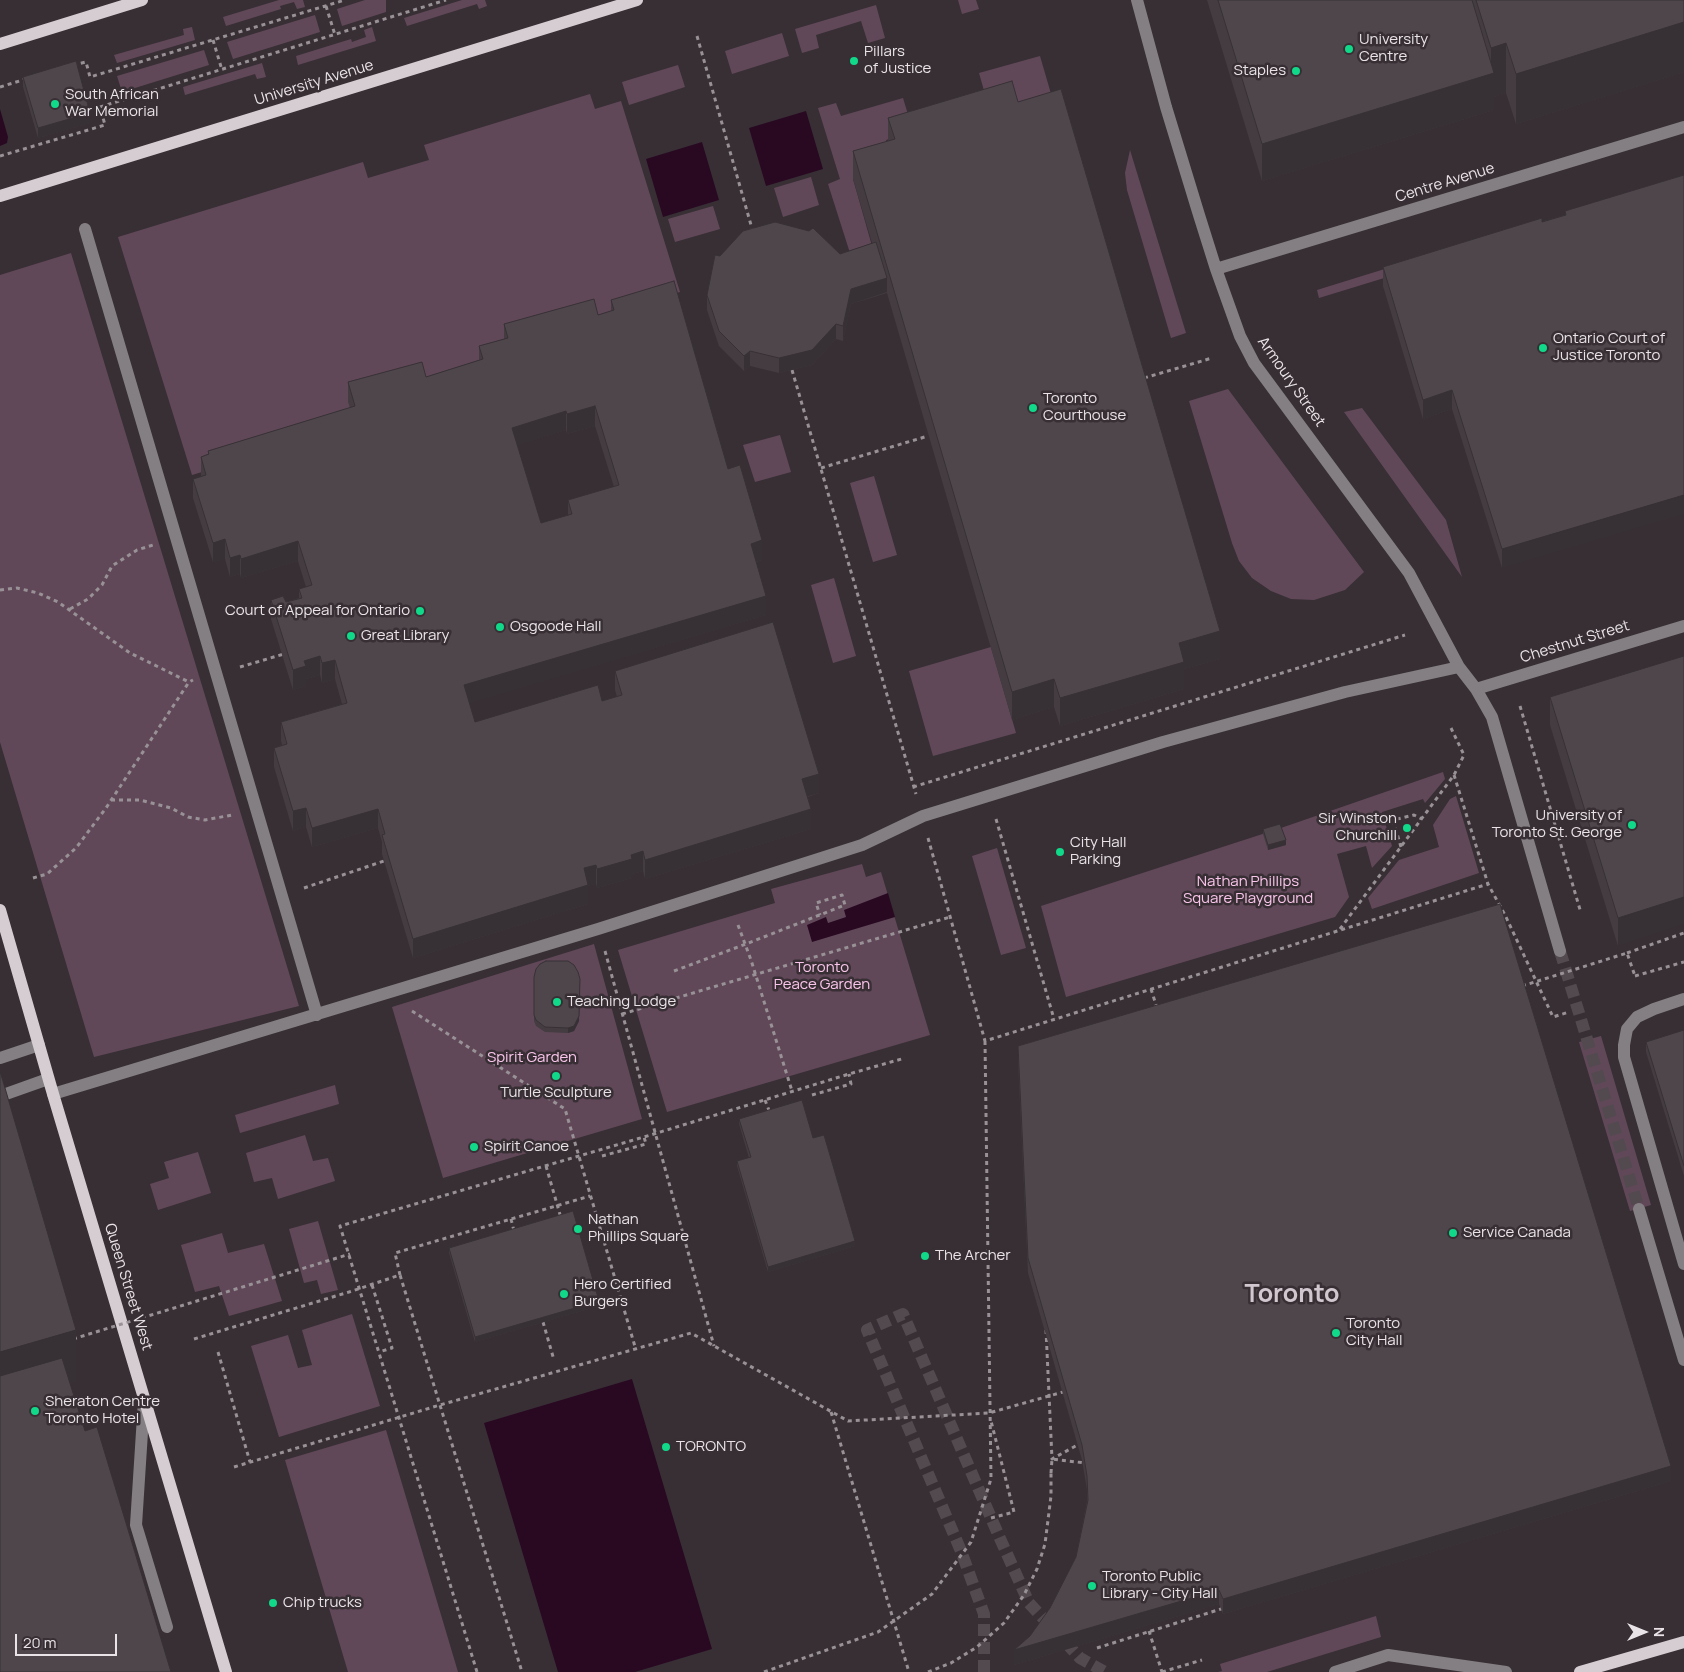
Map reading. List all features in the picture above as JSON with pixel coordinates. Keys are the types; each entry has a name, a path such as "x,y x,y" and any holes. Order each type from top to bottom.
{"main road":[{"path":"0,44 142,0"},
{"name":"University Avenue","path":"0,196 637,0"},
{"name":"Queen Street West","path":"0,910 48,1079 226,1672"},
{"path":"1580,1672 1684,1642"}],"street":[{"name":"Armoury Street","path":"1137,0 1166,107 1232,315 1254,362 1409,573 1459,667 1476,690 1492,717 1560,951"},
{"name":"Centre Avenue","path":"1216,269 1684,127"},
{"path":"85,229 317,1015"},
{"name":"Chestnut Street","path":"1476,690 1684,626"},
{"path":"53,1094 598,929 862,845 923,816 1163,742 1346,692 1459,667"},
{"path":"1684,999 1645,1012 1637,1017 1627,1029 1624,1045 1624,1057 1684,1264"},
{"path":"0,1058 38,1045"},
{"path":"0,1096 48,1079"},
{"path":"1639,1209 1684,1360"},
{"path":"144,1398 136,1525 167,1627"},
{"path":"1335,1672 1388,1655 1506,1672"}],"path":[{"path":"68,67 86,62 90,77 345,0"},
{"path":"0,156 105,126 100,107 444,0"},
{"path":"326,6 335,35"},
{"path":"697,36 753,233"},
{"path":"213,40 222,70"},
{"path":"0,87 33,77"},
{"path":"1138,380 1212,358"},
{"path":"764,1672 878,1632 932,1594 971,1542 991,1479 985,1041 923,816 792,370"},
{"path":"821,468 928,436"},
{"path":"70,610 88,599 102,586 112,566 137,550 162,542 178,544"},
{"path":"0,590 17,588 38,593 70,610 130,653 189,682 111,800 76,848 47,874 33,878"},
{"path":"914,787 1405,635"},
{"path":"282,655 288,653"},
{"path":"1520,706 1581,913"},
{"path":"1339,930 1454,775 1464,754 1451,728"},
{"path":"1454,775 1488,884 1505,915 1553,1017 1569,1012"},
{"path":"990,796 1054,1019"},
{"path":"111,800 140,800 171,808 188,817 205,820 226,817 241,812 258,812"},
{"path":"1401,847 1393,820 1414,815 1422,819"},
{"path":"282,896 384,861"},
{"path":"985,1041 1488,884"},
{"path":"674,971 746,944 820,915 845,905 842,895 816,903 820,915"},
{"path":"622,1014 950,917"},
{"path":"738,925 746,944 792,1091"},
{"path":"598,929 714,1346"},
{"path":"1520,987 1684,933"},
{"path":"1627,953 1635,976 1684,962"},
{"path":"1151,989 1158,1013"},
{"path":"384,994 565,1109 636,1350"},
{"path":"477,1672 340,1226 906,1058"},
{"path":"812,1095 851,1084 849,1074"},
{"path":"765,1100 770,1114"},
{"path":"602,1156 646,1144 644,1137"},
{"path":"546,1166 562,1222"},
{"path":"522,1672 400,1275 395,1253 590,1196"},
{"path":"510,1220 515,1234"},
{"path":"71,1340 350,1254"},
{"path":"194,1339 400,1275"},
{"path":"372,1285 392,1348 379,1352"},
{"path":"543,1322 554,1360"},
{"path":"928,1672 951,1663 992,1635 1004,1623 1024,1595 1037,1569 1045,1544 1051,1496 1052,1459 1045,1322"},
{"path":"234,1467 440,1405 691,1333 848,1421 989,1413 1063,1392"},
{"path":"218,1352 250,1462"},
{"path":"831,1412 909,1672"},
{"path":"989,1413 1014,1512 991,1518"},
{"path":"1052,1459 1086,1440"},
{"path":"1052,1459 1090,1464"},
{"path":"1097,1648 1221,1609 1227,1603"},
{"path":"1149,1631 1162,1672 1202,1660"}],"green space":[{"path":"279,0 303,0 305,7 297,9 294,2 280,6 281,9 226,26 223,17"},
{"path":"365,0 386,0 386,12 342,26 337,9"},
{"path":"462,0 485,0 487,6 479,9 477,4 407,26 404,18"},
{"path":"958,0 976,0 979,9 962,14"},
{"path":"876,5 885,38 868,43 861,21 816,35 819,48 802,53 795,29"},
{"path":"315,15 320,32 233,59 227,42"},
{"path":"192,27 195,40 117,63 114,55 184,35 183,29"},
{"path":"372,27 376,41 298,65 296,56 351,39 352,42 366,37 364,30"},
{"path":"782,33 789,56 732,74 725,51"},
{"path":"204,50 209,65 122,92 117,76"},
{"path":"1040,56 1054,104 989,108 979,73"},
{"path":"262,63 266,77 257,79 255,74 185,95 183,87"},
{"path":"678,65 685,87 629,105 622,82"},
{"path":"590,94 595,109 621,101 680,292 594,318 508,357 349,402 355,426 192,475 118,237 363,162 368,178 429,160 424,145"},
{"path":"903,98 913,131 886,140 888,145 853,179 872,246 850,253 828,184 840,179 818,108 836,103 841,116"},
{"path":"1130,150 1186,333 1171,338 1127,190 1125,173"},
{"path":"811,177 819,205 783,217 774,188"},
{"path":"713,206 720,229 675,242 668,219"},
{"path":"71,253 299,1006 94,1057 0,742 0,275"},
{"path":"1404,263 1407,271 1319,298 1317,290"},
{"path":"1228,389 1364,572 1345,590 1314,600 1291,599 1271,591 1252,578 1239,561 1189,401"},
{"path":"1362,408 1446,520 1462,577 1344,412"},
{"path":"780,435 791,472 755,482 743,445"},
{"path":"874,476 897,555 873,562 850,483"},
{"path":"834,578 856,656 833,663 811,585"},
{"path":"991,647 1016,733 933,756 909,671"},
{"name":"Nathan Phillips Square Playground","path":"1443,772 1445,779 1425,803 1423,799 1382,812 1392,846 1372,868 1366,846 1337,854 1349,897 1335,917 1066,997 1041,906 1281,828"},
{"path":"1456,796 1479,873 1372,909 1368,898 1399,860 1439,847 1433,825 1450,799"},
{"path":"997,848 1026,948 1001,955 972,856"},
{"name":"Toronto Peace Garden","path":"862,864 866,877 881,872 930,1035 667,1112 618,950 775,903 771,889"},
{"name":"Spirit Garden","path":"594,944 642,1119 443,1178 392,1007"},
{"path":"1601,1036 1651,1205 1630,1211 1579,1042"},
{"path":"335,1085 339,1104 240,1133 235,1115"},
{"path":"305,1135 313,1161 328,1158 335,1181 278,1199 272,1178 254,1182 246,1153"},
{"path":"198,1152 211,1193 158,1210 150,1184 169,1178 164,1162"},
{"path":"318,1221 338,1290 321,1294 317,1280 304,1283 289,1229"},
{"path":"222,1233 228,1253 264,1244 282,1301 229,1316 219,1286 195,1292 181,1245"},
{"path":"352,1314 380,1406 279,1437 251,1346 288,1335 298,1368 312,1365 302,1330"},
{"path":"386,1430 458,1672 348,1672 285,1460"},
{"path":"1376,1616 1381,1637 1267,1672 1218,1672 1222,1671 1220,1664"}],"shaded area":[{"path":"0,109 8,137 7,143 0,146"},
{"path":"806,111 823,169 766,186 749,128"},
{"path":"702,142 719,200 663,217 646,159"},
{"path":"888,893 895,917 812,942 807,925 826,917 828,923 846,917 844,910"},
{"path":"632,1379 712,1649 635,1672 558,1672 484,1423"}],"building":[{"name":"University Centre","path":"1218,0 1472,0 1494,73 1262,144"},
{"path":"1476,0 1684,0 1684,22 1516,74 1506,43 1491,48"},
{"path":"76,61 90,113 38,128 23,77"},
{"name":"Toronto Courthouse","path":"1012,81 1018,102 1061,89 1220,631 1179,643 1184,662 1060,698 1054,679 1012,692 853,151 895,139 888,118"},
{"name":"Ontario Court of Justice Toronto","path":"1684,175 1684,495 1502,549 1452,390 1423,400 1383,267 1542,218 1542,222 1566,215 1565,211"},
{"path":"775,222 809,231 813,228 840,254 876,242 887,278 851,289 843,326 836,324 812,350 779,358 750,351 744,356 719,331 707,295 715,255 720,256 743,231"},
{"name":"Osgoode Hall","path":"674,281 728,469 740,465 762,540 751,544 766,596 464,685 475,722 598,685 602,701 622,695 615,671 773,622 819,774 802,779 811,809 645,860 643,851 631,855 632,859 597,869 596,865 584,868 588,885 413,939 382,835 385,834 378,809 312,828 306,808 293,811 274,748 287,744 281,722 347,703 335,660 322,663 320,656 304,661 306,666 293,670 271,600 283,596 286,602 302,598 299,589 312,585 298,541 241,559 240,555 230,558 225,539 213,543 193,479 206,475 201,457 209,454 208,451 355,406 348,382 422,362 426,377 483,359 479,346 508,338 504,324 594,299 598,315 614,310 611,300","holes":["595,406 619,485 568,500 572,514 541,523 512,428 566,411 567,414"]},
{"name":"University of Toronto St. George","path":"1684,656 1684,897 1618,918 1550,697"},
{"path":"1280,824 1286,840 1268,845 1263,829"},
{"name":"Toronto City Hall","path":"1500,904 1671,1466 1223,1599 1219,1590 1014,1650 1030,1636 1050,1608 1076,1557 1088,1500 1087,1476 1082,1445 1028,1258 1018,1046"},
{"name":"Teaching Lodge","path":"546,961 568,961 574,965 578,972 580,979 579,1016 574,1026 568,1028 545,1027 536,1020 534,1015 534,977 536,969"},
{"path":"1684,1030 1684,1166 1646,1042"},
{"path":"0,1071 76,1330 0,1352"},
{"path":"802,1100 813,1138 824,1135 855,1241 768,1267 737,1161 751,1157 739,1119"},
{"path":"573,1211 599,1301 475,1337 449,1248"},
{"name":"Sheraton Centre Toronto Hotel","path":"62,1358 85,1431 97,1427 171,1672 0,1672 0,1376"}],"tunnel":[{"path":"1560,951 1639,1209"},
{"path":"984,1672 984,1614 961,1551 867,1330 903,1314 1029,1603 1080,1658 1105,1672"}],"place":[{"name":"University Centre","path":"1349,49"},
{"name":"Pillars of Justice","path":"854,61"},
{"name":"Staples","path":"1296,71"},
{"name":"South African War Memorial","path":"55,104"},
{"name":"Ontario Court of Justice Toronto","path":"1543,348"},
{"name":"Toronto Courthouse","path":"1033,408"},
{"name":"Court of Appeal for Ontario","path":"420,611"},
{"name":"Osgoode Hall","path":"500,627"},
{"name":"Great Library","path":"351,636"},
{"name":"University of Toronto St. George","path":"1632,825"},
{"name":"Sir Winston Churchill","path":"1407,828"},
{"name":"City Hall Parking","path":"1060,852"},
{"name":"Teaching Lodge","path":"557,1002"},
{"name":"Turtle Sculpture","path":"556,1076"},
{"name":"Spirit Canoe","path":"474,1147"},
{"name":"Nathan Phillips Square","path":"578,1229"},
{"name":"Service Canada","path":"1453,1233"},
{"name":"The Archer","path":"925,1256"},
{"name":"Hero Certified Burgers","path":"564,1294"},
{"name":"Toronto City Hall","path":"1336,1333"},
{"name":"Sheraton Centre Toronto Hotel","path":"35,1411"},
{"name":"TORONTO","path":"666,1447"},
{"name":"Toronto Public Library - City Hall","path":"1092,1586"},
{"name":"Chip trucks","path":"273,1603"}],"district":[{"name":"Toronto","path":"1292,1295"}]}
